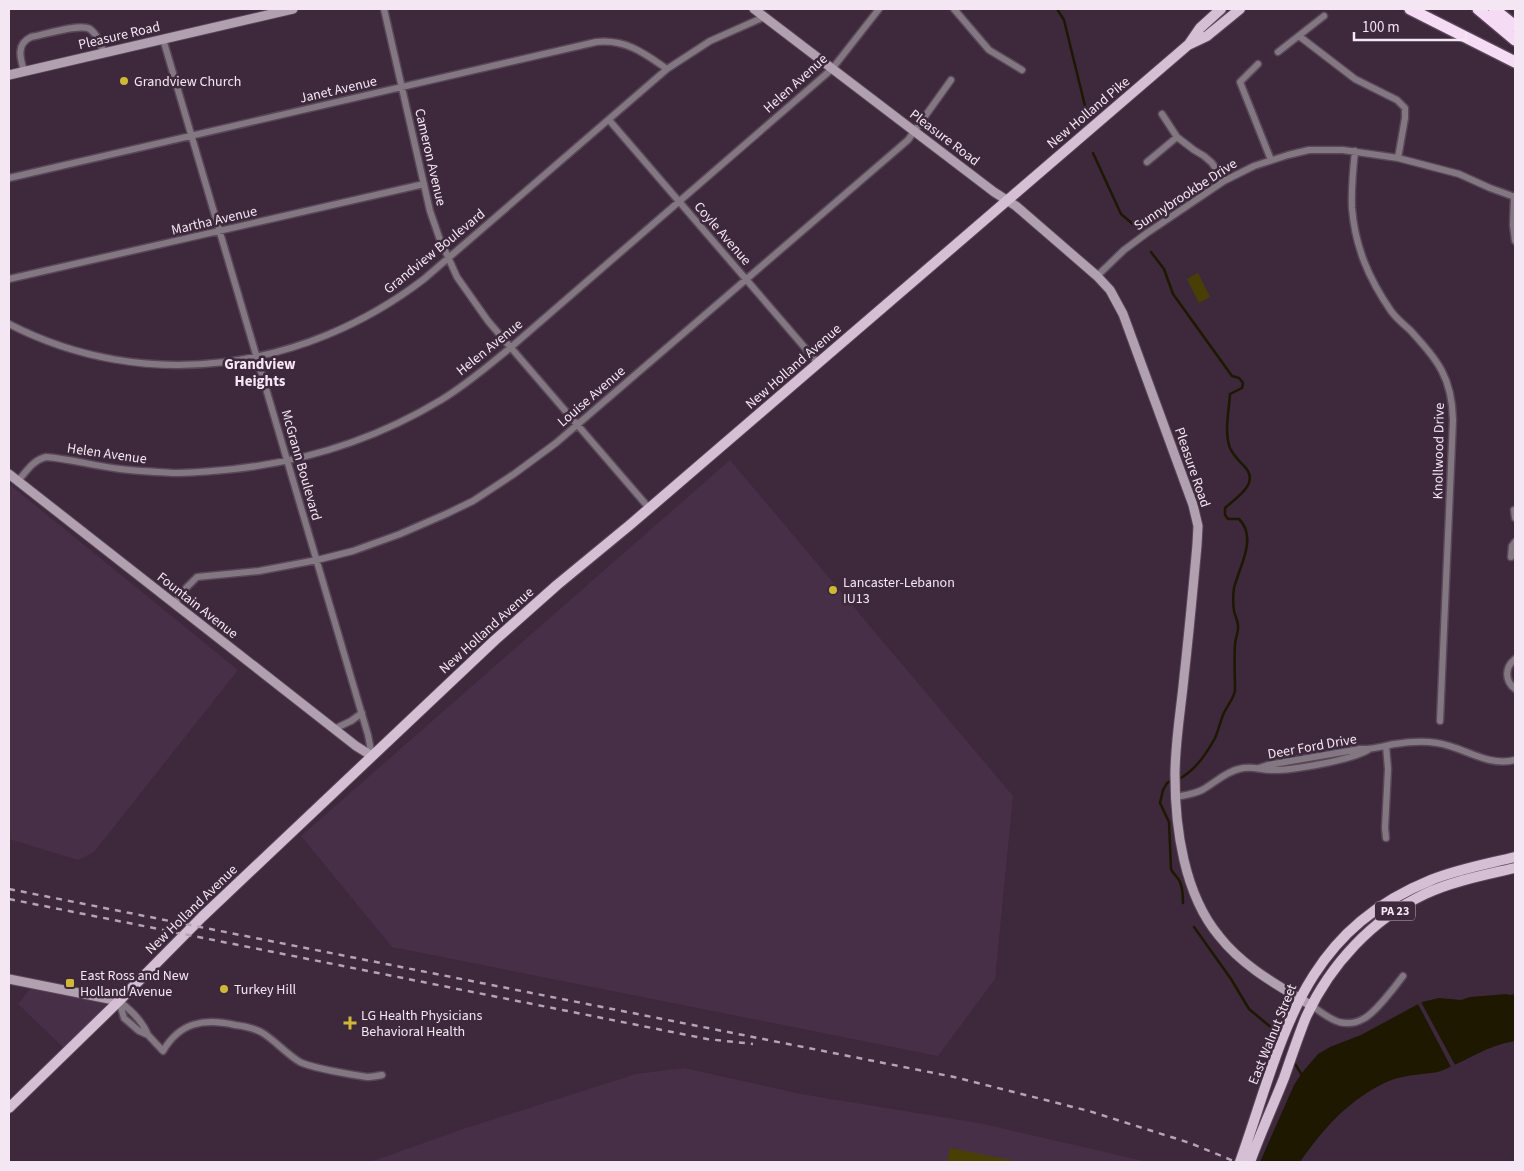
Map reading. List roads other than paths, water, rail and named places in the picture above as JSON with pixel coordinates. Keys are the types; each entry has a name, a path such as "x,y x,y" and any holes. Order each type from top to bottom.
{"highway":[{"path":"1410,9 1515,62"},
{"path":"1478,9 1515,40"},
{"path":"1494,9 1515,26"}],"main road":[{"name":"New Holland Pike","path":"1006,200 1188,45 1200,28 1221,9"},
{"name":"New Holland Pike","path":"1188,45 1207,36 1240,9"},
{"name":"New Holland Avenue","path":"9,1108 119,1001 185,933 519,618 650,508 1006,200"},
{"name":"East Walnut Street","path":"1240,1162 1289,1023 1311,978 1334,947 1359,922 1400,895 1433,879 1515,856"},
{"name":"East Walnut Street","path":"1250,1162 1312,1006 1323,985 1344,957 1375,926 1394,911 1415,899 1460,881 1515,868"}],"street":[{"name":"Pleasure Road","path":"9,75 293,9"},
{"name":"Cameron Avenue","path":"384,9 430,211 457,277 473,302 510,348 650,508"},
{"name":"Pleasure Road","path":"754,9 914,132 994,192 1016,206 1097,276 1110,290 1123,314 1197,519 1197,545 1176,754 1176,797 1186,868 1199,904 1211,926 1227,946 1244,961 1262,975 1330,1018 1349,1023 1358,1021 1372,1012 1403,976"},
{"name":"Helen Avenue","path":"18,481 34,463 40,458 46,457 120,469 176,473 251,467 309,456 333,449 378,432 412,416 462,386 510,348 680,202 832,69 879,9"},
{"path":"954,9 989,50 1022,70"},
{"path":"1278,52 1324,16"},
{"name":"Grandview Boulevard","path":"9,324 33,335 104,357 165,364 232,362 295,347 323,338 372,314 424,278 667,69 710,41 764,17"},
{"path":"24,71 20,48 31,37 81,27 90,29 96,36 104,53"},
{"path":"1299,36 1355,80 1397,100 1405,108 1398,158"},
{"name":"McGrann Boulevard","path":"163,39 362,713 372,756"},
{"name":"Janet Avenue","path":"9,178 604,42 630,46 667,69"},
{"path":"1258,64 1240,82 1271,160"},
{"name":"Louise Avenue","path":"174,604 197,577 259,571 353,551 400,534 446,514 473,500 514,474 577,424 908,140 951,80"},
{"path":"1162,114 1177,137 1212,163 1224,182"},
{"name":"Coyle Avenue","path":"609,120 818,363"},
{"path":"1147,162 1177,137"},
{"name":"Sunnybrookbe Drive","path":"1097,276 1124,250 1146,233 1224,182 1246,170 1271,160 1309,150 1355,151 1398,158 1459,174 1515,197"},
{"name":"Knollwood Drive","path":"1355,151 1352,207 1359,249 1365,266 1392,313 1425,347 1438,364 1451,393 1453,420 1440,722"},
{"name":"Martha Avenue","path":"9,280 424,184"},
{"path":"1515,197 1513,225 1515,241"},
{"name":"Fountain Avenue","path":"9,474 334,729 372,756"},
{"path":"1514,510 1515,518"},
{"path":"1511,557 1512,546 1515,542"},
{"path":"1515,659 1509,667 1507,677 1508,682 1515,689"},
{"path":"334,729 362,713"},
{"name":"Deer Ford Drive","path":"1176,797 1197,792 1232,771 1259,768 1351,750 1369,750 1408,743 1436,743 1491,761 1515,760"},
{"path":"1386,746 1388,769 1386,838"},
{"path":"9,978 119,1001 124,1018 139,1031 148,1035 162,1051 172,1037 188,1028 208,1021 222,1022 261,1032 294,1058 307,1065 366,1077 382,1075"}],"waterway":[{"path":"1057,9 1064,20 1086,110"},
{"path":"1093,153 1121,214 1135,226"},
{"path":"1151,252 1164,269 1173,294 1232,376 1239,378 1243,383 1242,388 1230,394 1227,435 1231,451 1249,472 1250,478 1249,484 1241,494 1225,508 1225,515 1228,519 1239,519 1247,535 1246,553 1233,594 1234,611 1238,622 1235,642 1235,691 1208,750 1200,761 1185,776 1179,779"},
{"path":"1171,781 1167,783 1163,790 1160,803 1169,822 1171,869 1181,885 1183,903"},
{"path":"1194,927 1231,979 1249,1009 1273,1029"},
{"path":"1295,1064 1302,1075"}],"railway":[{"path":"9,889 954,1077 1089,1111 1190,1143 1236,1162"},
{"path":"9,899 707,1039 753,1044"}],"place":[{"name":"Grandview Church","path":"124,81"},
{"name":"Lancaster-Lebanon IU13","path":"833,590"},
{"name":"East Ross and New Holland Avenue","path":"70,983"},
{"name":"Turkey Hill","path":"224,989"},
{"name":"LG Health Physicians Behavioral Health","path":"350,1023"}],"district":[{"name":"Grandview Heights","path":"260,372"}]}
